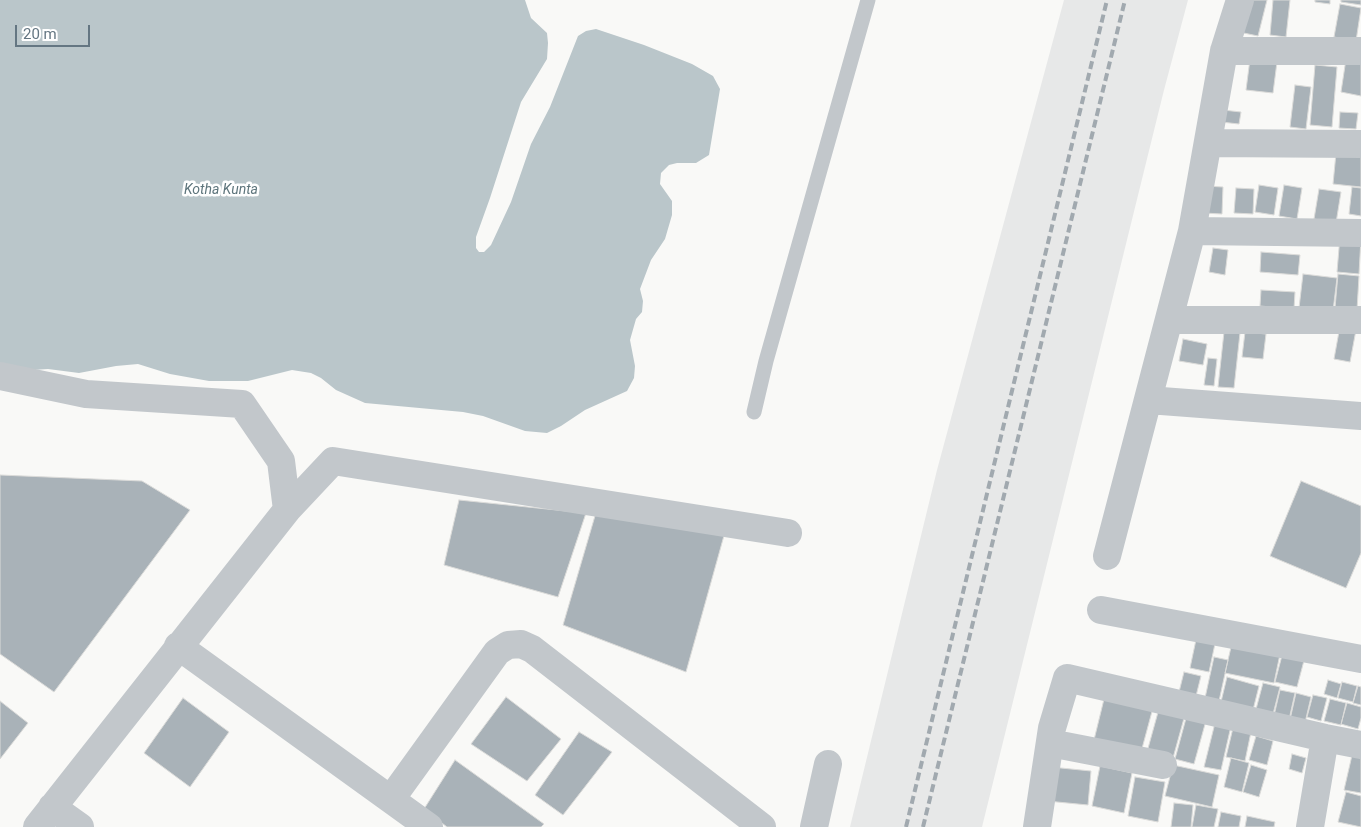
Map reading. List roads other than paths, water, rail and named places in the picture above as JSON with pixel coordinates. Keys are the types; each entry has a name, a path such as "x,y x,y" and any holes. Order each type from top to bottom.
{"street":[{"path":"1107,556 1192,231 1224,51 1240,0"},
{"path":"1224,51 1361,51"},
{"path":"1208,143 1361,144"},
{"path":"1192,231 1361,233"},
{"path":"1169,320 1361,320"},
{"path":"0,376 86,394 242,404 281,461 287,510"},
{"path":"1148,400 1361,416"},
{"path":"80,827 45,817 287,510 333,461 788,533"},
{"path":"1101,610 1361,659"},
{"path":"391,799 497,652 508,645 521,644 532,649 762,827"},
{"path":"178,646 429,827"},
{"path":"1037,827 1056,713 1067,678 1361,745"},
{"path":"1310,827 1325,738"},
{"path":"1050,743 1163,765"},
{"path":"814,827 828,764"}],"lane":[{"path":"754,412 766,361 868,0"}],"water":[{"name":"Kotha Kunta","path":"0,0 525,0 531,18 547,33 547,59 521,102 476,237 476,248 479,252 484,252 491,245 511,202 531,144 550,107 578,36 586,31 596,29 692,64 713,76 720,89 709,155 696,163 669,165 661,173 660,184 672,201 672,215 665,239 651,260 640,289 643,301 642,312 636,319 630,340 635,366 634,378 627,391 585,410 547,433 525,431 483,416 463,412 365,403 336,390 311,373 292,370 248,381 209,381 170,374 138,364 79,373 48,369 0,372"}],"railway":[{"path":"906,827 1107,0"},
{"path":"923,827 1125,0"}]}
